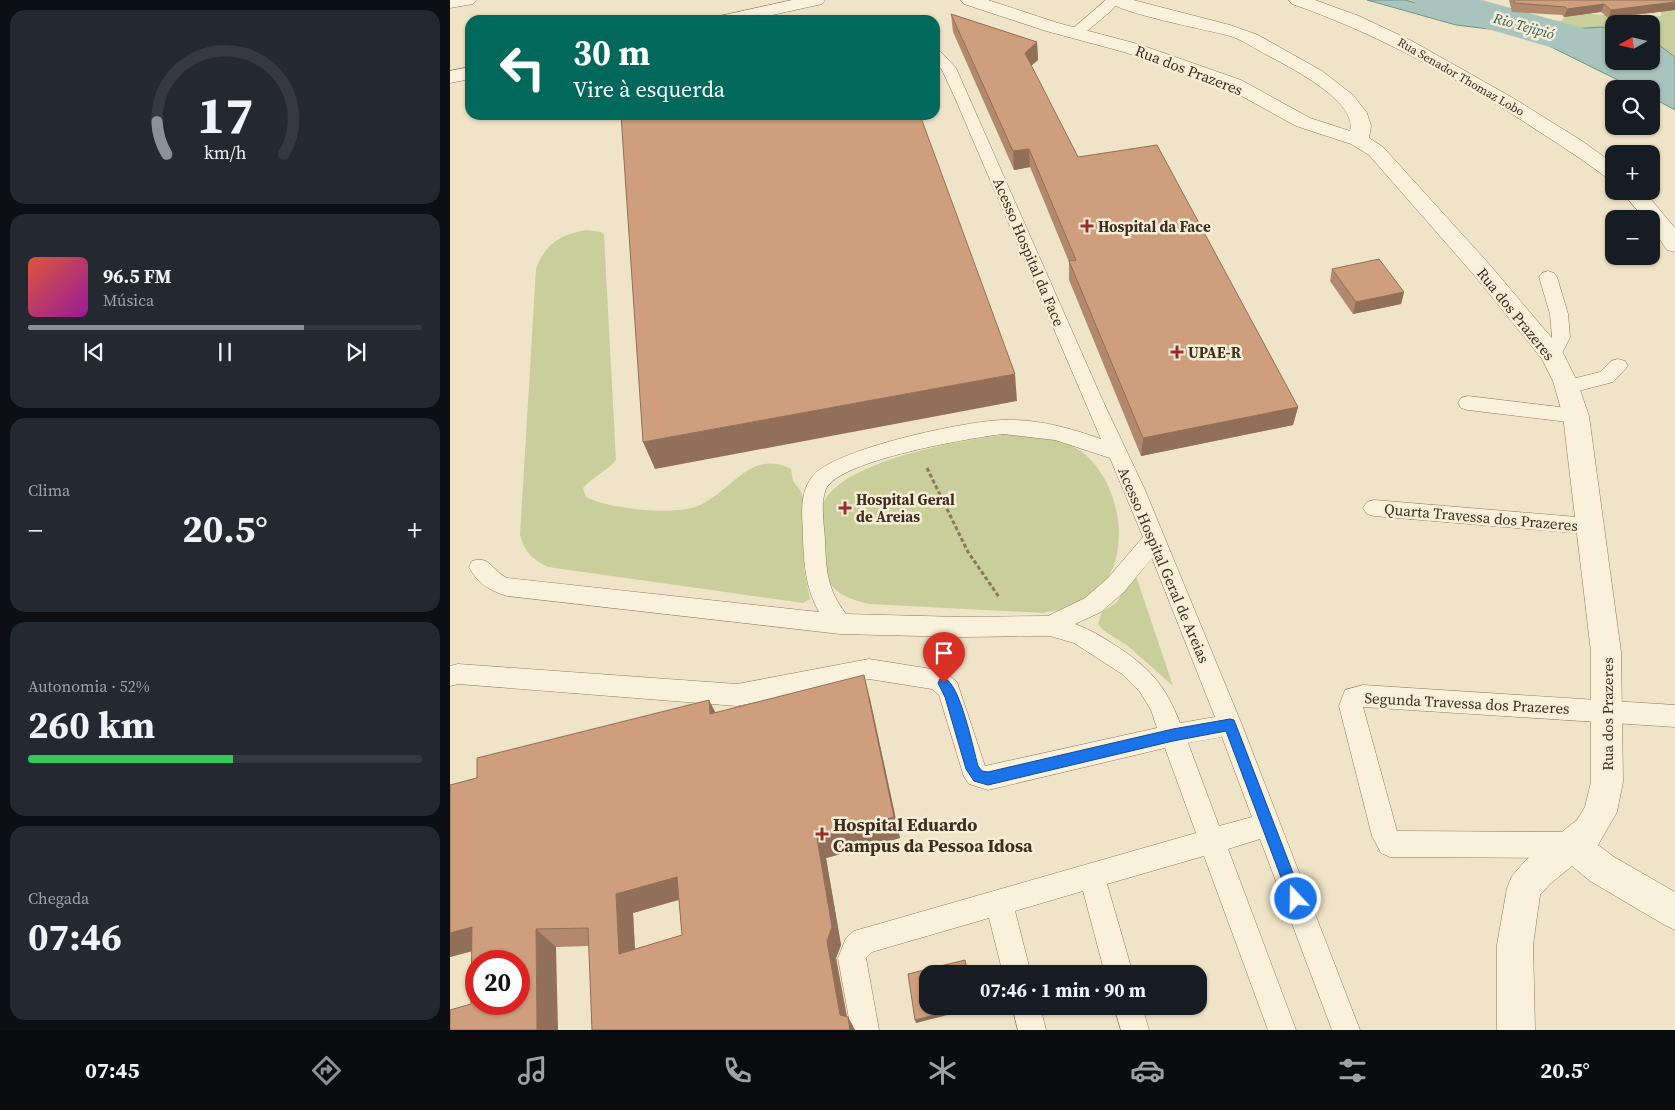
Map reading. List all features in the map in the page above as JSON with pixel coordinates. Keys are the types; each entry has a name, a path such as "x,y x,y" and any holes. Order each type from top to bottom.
{"street":[{"path":"450,3 467,0"},
{"path":"748,15 816,0"},
{"name":"Rua dos Prazeres","path":"970,0 1132,48 1227,81 1303,122 1358,140 1376,151 1482,270 1552,355 1567,387 1576,416 1606,652 1607,782 1600,812 1589,831 1538,872 1524,888 1515,945 1516,1030"},
{"path":"1115,0 1240,34 1312,72 1333,86 1349,102 1361,129 1358,140"},
{"name":"Rua Senador Thomaz Lobo","path":"1298,0 1373,29 1446,67 1533,119 1605,168"},
{"path":"450,76 465,74"},
{"path":"1640,200 1659,221 1675,245"},
{"path":"1572,845 1602,869 1675,912"}],"lane":[{"path":"1076,32 1115,0"},
{"name":"Acesso Hospital da Face","path":"940,59 949,68 963,98 1116,453"},
{"path":"1548,277 1558,314 1561,337 1552,355"},
{"path":"1567,387 1606,377 1618,366"},
{"path":"1468,403 1576,416"},
{"name":"Acesso Hospital Geral de Areias","path":"840,624 825,604 815,577 814,495 820,480 834,470 890,449 955,434 1011,427 1066,435 1116,453 1135,490 1230,725 1346,1030"},
{"name":"Quarta Travessa dos Prazeres","path":"1374,508 1589,526"},
{"path":"1050,626 1093,605 1116,585 1154,540"},
{"path":"480,567 485,576 495,584 508,587 840,624 961,627 1050,626 1082,636 1130,667 1161,705 1282,1030"},
{"path":"450,676 458,674 737,695 869,669 924,677 938,680 949,688 972,769 978,776 988,778 1173,735 1230,725"},
{"name":"Segunda Travessa dos Prazeres","path":"1572,845 1390,844 1385,836 1351,706 1353,698 1363,696 1675,716"},
{"path":"865,1030 852,962 854,952 864,941 1267,825"},
{"path":"1092,876 1117,965"},
{"path":"999,903 1015,965"},
{"path":"1028,1015 1032,1030"},
{"path":"1130,1015 1134,1030"}],"path":[{"path":"913,444 934,479 968,552 1020,627"}],"green space":[{"path":"1405,0 1446,0 1465,8 1561,21 1569,12 1605,15 1605,28 1556,30 1494,25"},
{"path":"1675,6 1675,57 1660,46 1660,16 1661,11"},
{"path":"587,230 601,232 604,235 616,460 583,488 586,497 610,505 642,510 687,509 710,500 742,474 753,468 764,464 777,464 791,469 793,481 800,490 805,502 804,569 810,599 803,603 548,567 534,558 527,550 520,535 536,269 544,253 555,242 570,234"},
{"path":"1021,433 1051,438 1072,446 1092,461 1103,476 1117,512 1118,550 1113,568 1104,583 1097,590 1061,610 1043,613 869,604 843,595 831,584 824,569 822,558 822,520 824,502 837,487 857,473 914,452 974,439"},
{"path":"1135,573 1173,686 1128,646 1103,630 1098,624 1102,612 1116,603"}],"water":[{"name":"Rio Tejipió","path":"1367,0 1405,0 1494,25 1556,30 1605,28 1605,70 1660,70 1660,46 1675,57 1675,110 1660,102 1660,80 1618,80 1523,33 1456,25"}],"building":[{"path":"1514,0 1675,0 1675,2 1611,10 1604,4 1567,9 1565,7 1514,3"},
{"path":"951,14 1037,42 1025,53 1078,157 1157,145 1298,407 1143,438 1069,261 1076,260 1029,149 1013,151"},
{"path":"621,120 922,120 1015,374 643,442"},
{"path":"1379,259 1404,292 1356,302 1332,269"},
{"name":"Hospital Eduardo Campus da Pessoa Idosa","path":"864,675 894,817 817,838 832,927 827,941 840,1015 848,1017 850,1030 592,1030 588,928 536,929 537,1030 450,1030 450,1010 465,1006 465,1015 530,1015 530,950 472,950 472,927 450,933 450,785 477,778 477,758 709,700 710,714","holes":["677,877 682,935 619,954 616,894"]},
{"path":"965,960 966,965 945,965"},
{"path":"919,971 919,1015 934,1015 915,1020 908,974"}],"waterway":[{"name":"Rio Tejipió","path":"1434,0 1605,48"}],"place":[{"name":"Hospital da Face","path":"1087,226"},
{"name":"UPAE-R","path":"1177,352"},
{"name":"Hospital Geral de Areias","path":"845,508"},
{"name":"Hospital Eduardo Campus da Pessoa Idosa","path":"822,834"}],"route":[{"path":"944,683 949,688 972,769 978,776 988,778 1173,735 1230,725 1296,899"}]}
